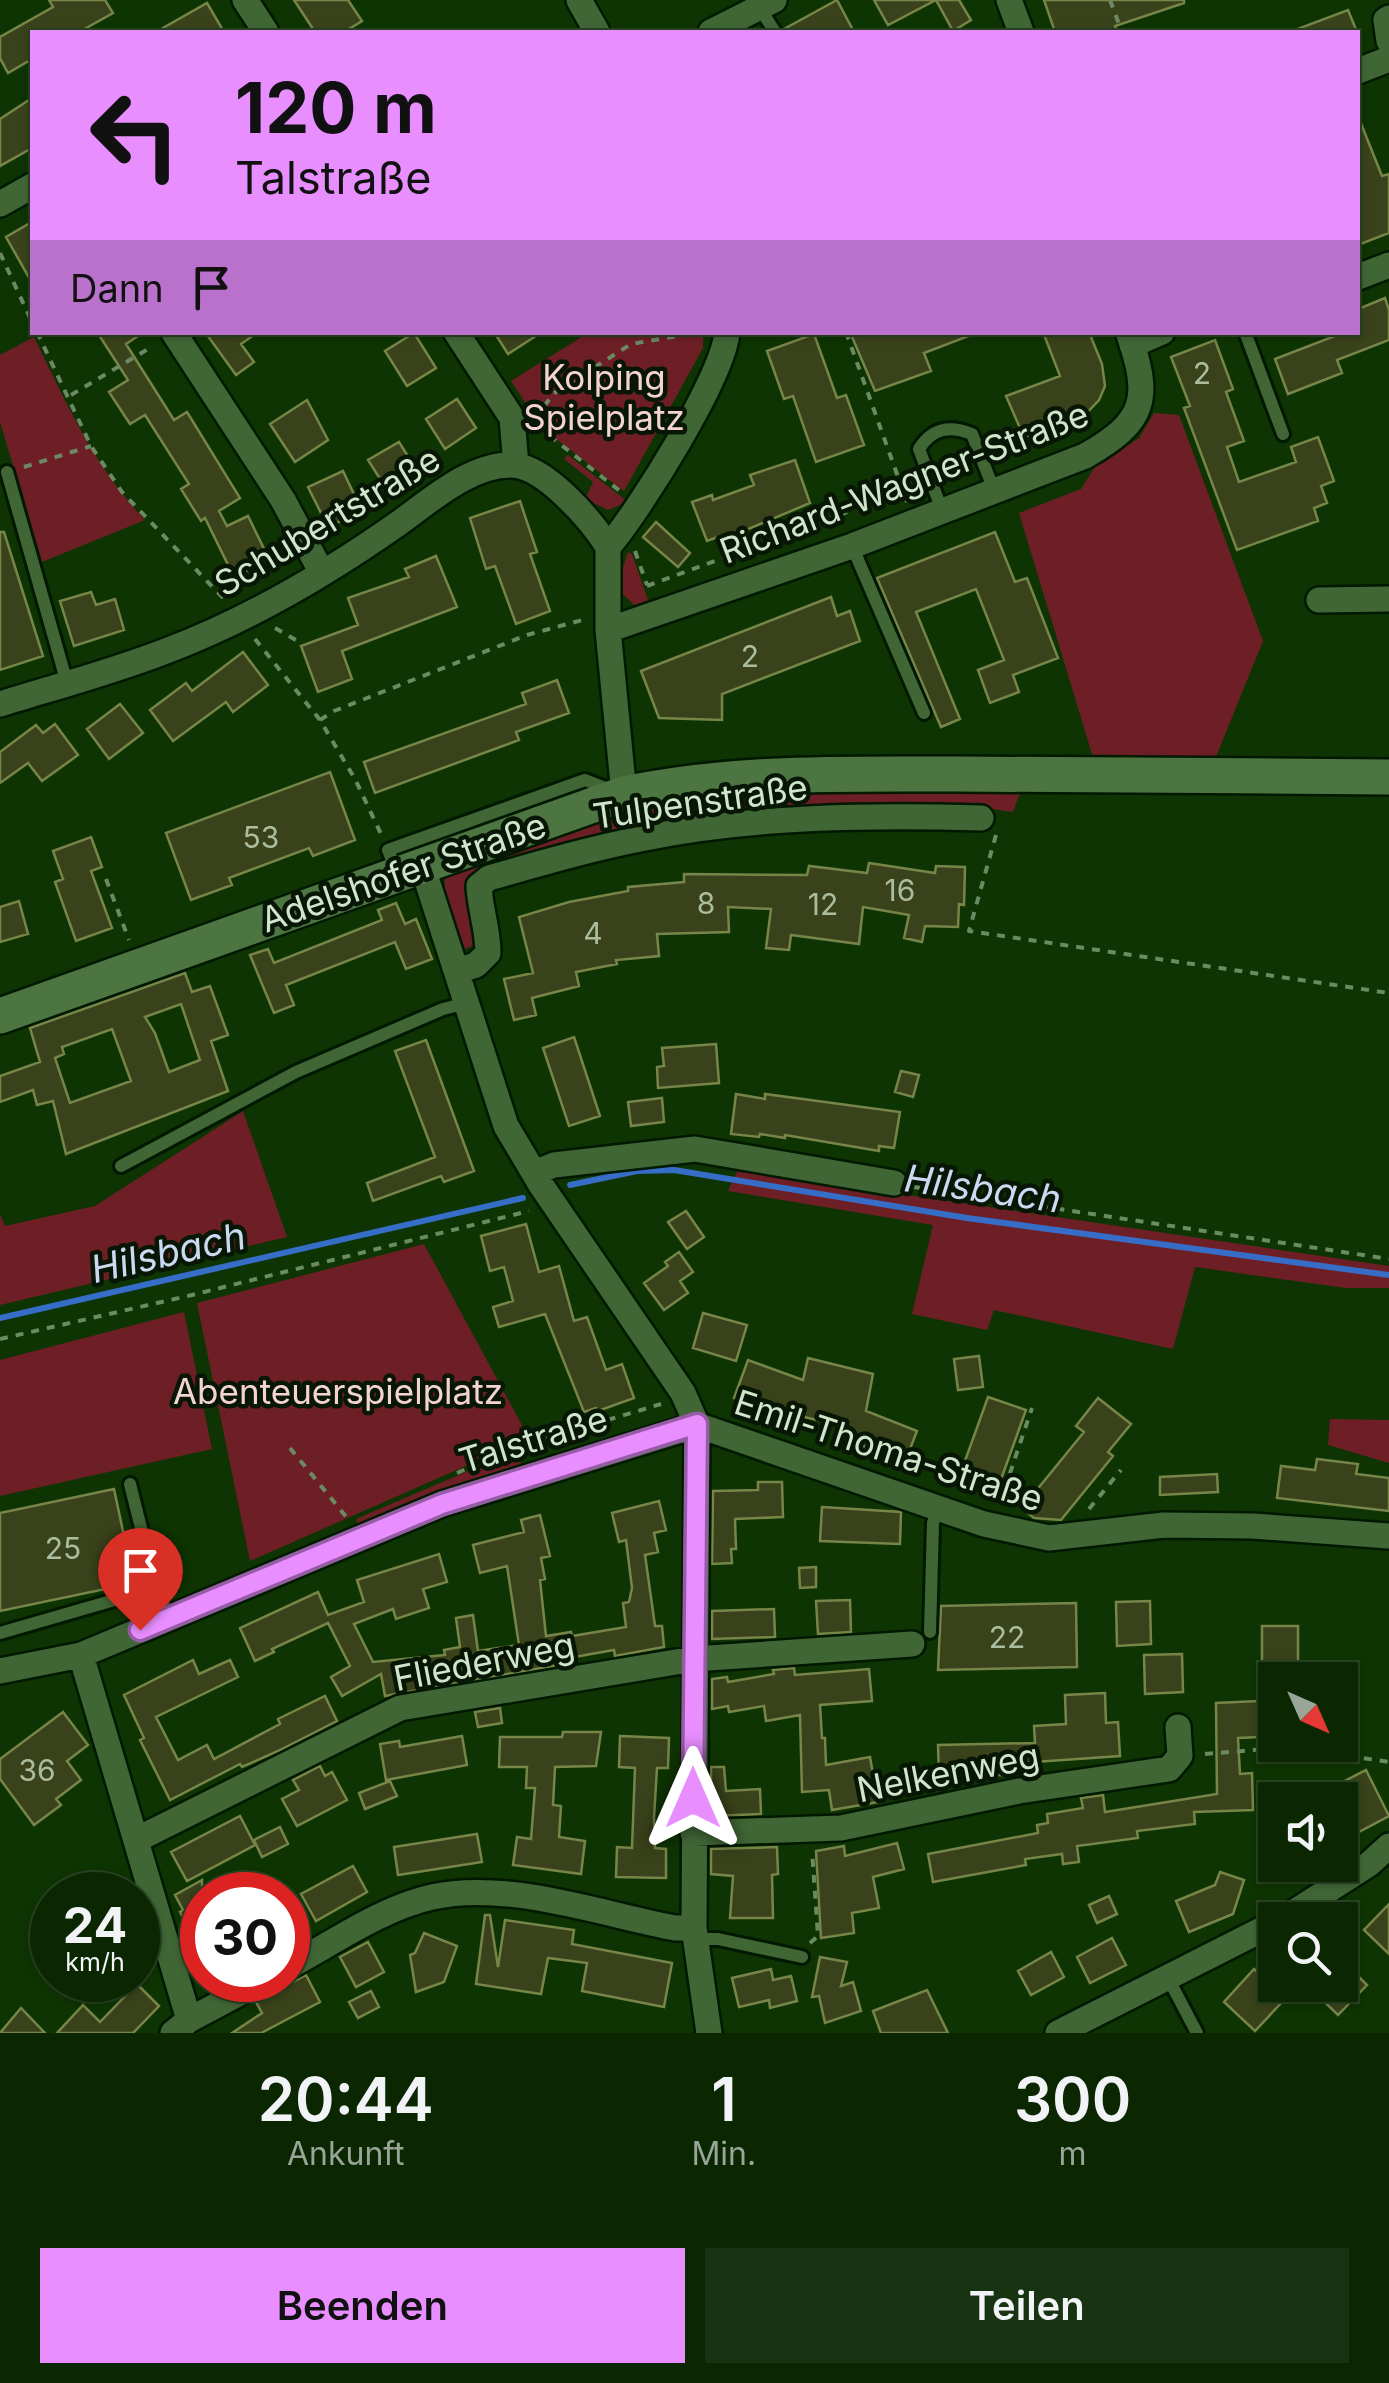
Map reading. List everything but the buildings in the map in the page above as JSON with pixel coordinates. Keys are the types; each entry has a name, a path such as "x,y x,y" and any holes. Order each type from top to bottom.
{"street":[{"path":"245,0 265,30"},
{"path":"579,0 596,30"},
{"path":"1009,0 1020,30"},
{"path":"715,30 764,3"},
{"path":"1389,18 1389,41"},
{"path":"1360,70 1389,59"},
{"path":"0,204 30,187"},
{"path":"1360,276 1389,265"},
{"path":"175,335 282,500 322,573"},
{"path":"458,335 512,418 516,465 557,487 591,520 608,547 607,623 624,794"},
{"path":"608,547 640,506 712,379 726,350 727,335"},
{"name":"Richard-Wagner-Straße","path":"607,623 658,612 852,546 1085,456 1114,440 1139,409 1142,382 1130,339"},
{"name":"Schubertstraße","path":"0,704 167,650 239,617 322,573 445,491 486,469 516,465"},
{"path":"1319,600 1389,599"},
{"name":"Adelshofer Straße","path":"3,1009 139,966 403,863 624,794 711,778 816,774 1389,776"},
{"name":"Tulpenstraße","path":"457,971 476,965 488,952 488,927 480,905 479,886 489,878 648,837 699,830 893,816 990,822"},
{"name":"Emil-Thoma-Straße","path":"403,863 457,971 506,1126 552,1201 683,1393 697,1424 984,1524 1049,1538 1164,1525 1253,1526 1389,1536"},
{"path":"534,1173 554,1164 696,1150 894,1183"},
{"path":"697,1424 695,1933 710,2033"},
{"name":"Talstraße","path":"0,1672 81,1655 442,1504 697,1424"},
{"name":"Fliederweg","path":"136,1840 400,1708 694,1659 921,1638"},
{"path":"81,1655 136,1840 181,2026 224,2002"},
{"path":"1178,1727 1180,1756"},
{"name":"Nelkenweg","path":"693,1834 842,1828 1019,1791 1169,1769 1180,1756"},
{"path":"1310,1902 1369,1864 1389,1846"},
{"path":"310,1955 400,1908 434,1896 492,1892 695,1933"},
{"path":"1058,2033 1258,1933"}],"lane":[{"path":"764,3 773,30"},
{"path":"1246,335 1283,434"},
{"path":"942,510 919,449 926,437 944,428 972,434 994,490"},
{"path":"7,472 67,683"},
{"path":"852,546 924,712"},
{"path":"121,1166 296,1072 443,1009 467,1003"},
{"path":"130,1484 156,1588 170,1618"},
{"path":"921,1638 933,1523 938,1508"},
{"path":"0,1633 156,1588"},
{"path":"695,1933 802,1958"},
{"path":"1168,1978 1197,2033"}],"path":[{"path":"1110,0 1121,30"},
{"path":"0,253 30,318"},
{"path":"40,335 91,446 122,492 176,544 320,720 403,863"},
{"path":"70,396 171,335"},
{"path":"640,506 533,422 552,394 631,344 684,335"},
{"path":"847,335 914,522"},
{"path":"7,472 91,446"},
{"path":"648,586 847,512"},
{"path":"608,547 634,549 658,612"},
{"path":"270,622 301,643"},
{"path":"320,720 334,711 527,635 607,623"},
{"path":"990,822 970,931 1389,993"},
{"path":"106,878 139,966"},
{"path":"894,1183 955,1196 1389,1258"},
{"path":"0,1339 541,1208 552,1201"},
{"path":"984,1524 988,1510 1007,1482 1032,1408"},
{"path":"290,1448 349,1520 356,1537"},
{"path":"1075,1537 1075,1526 1121,1470"},
{"path":"1180,1756 1290,1746 1389,1762"},
{"path":"802,1958 818,1936 811,1831"}],"green space":[{"name":"Kolping Spielplatz","path":"585,335 703,335 703,348 624,491 543,429 511,381"},
{"path":"34,337 96,456 145,520 42,562 0,422 0,355"},
{"path":"1154,413 1179,415 1263,641 1213,764 1095,764 1019,513 1081,489 1095,467 1139,438"},
{"path":"568,455 628,502 608,510 585,499 593,482 564,459"},
{"path":"628,552 650,606 637,608 621,592 620,577"},
{"path":"1022,787 1013,812 985,808 769,811 768,804 627,825 627,834 479,872 464,889 476,944 465,949 444,897 445,879 460,863 631,805 713,790"},
{"path":"243,1111 287,1237 0,1305 0,1214 5,1226 95,1206"},
{"path":"738,1170 1389,1266 1389,1288 1346,1288 1195,1267 1173,1349 994,1310 987,1330 912,1314 933,1225 728,1191"},
{"name":"Abenteuerspielplatz","path":"424,1244 529,1438 250,1561 197,1303"},
{"path":"184,1312 212,1449 0,1496 0,1360"},
{"path":"1330,1419 1389,1420 1389,1463 1328,1445"},
{"path":"517,1450 522,1469 358,1524 356,1519"}],"waterway":[{"name":"Hilsbach","path":"570,1185 637,1171 674,1170 967,1218 1389,1275"},
{"name":"Hilsbach","path":"0,1318 523,1198"}],"route":[{"path":"140,1630 442,1504 697,1424 693,1798"}]}
